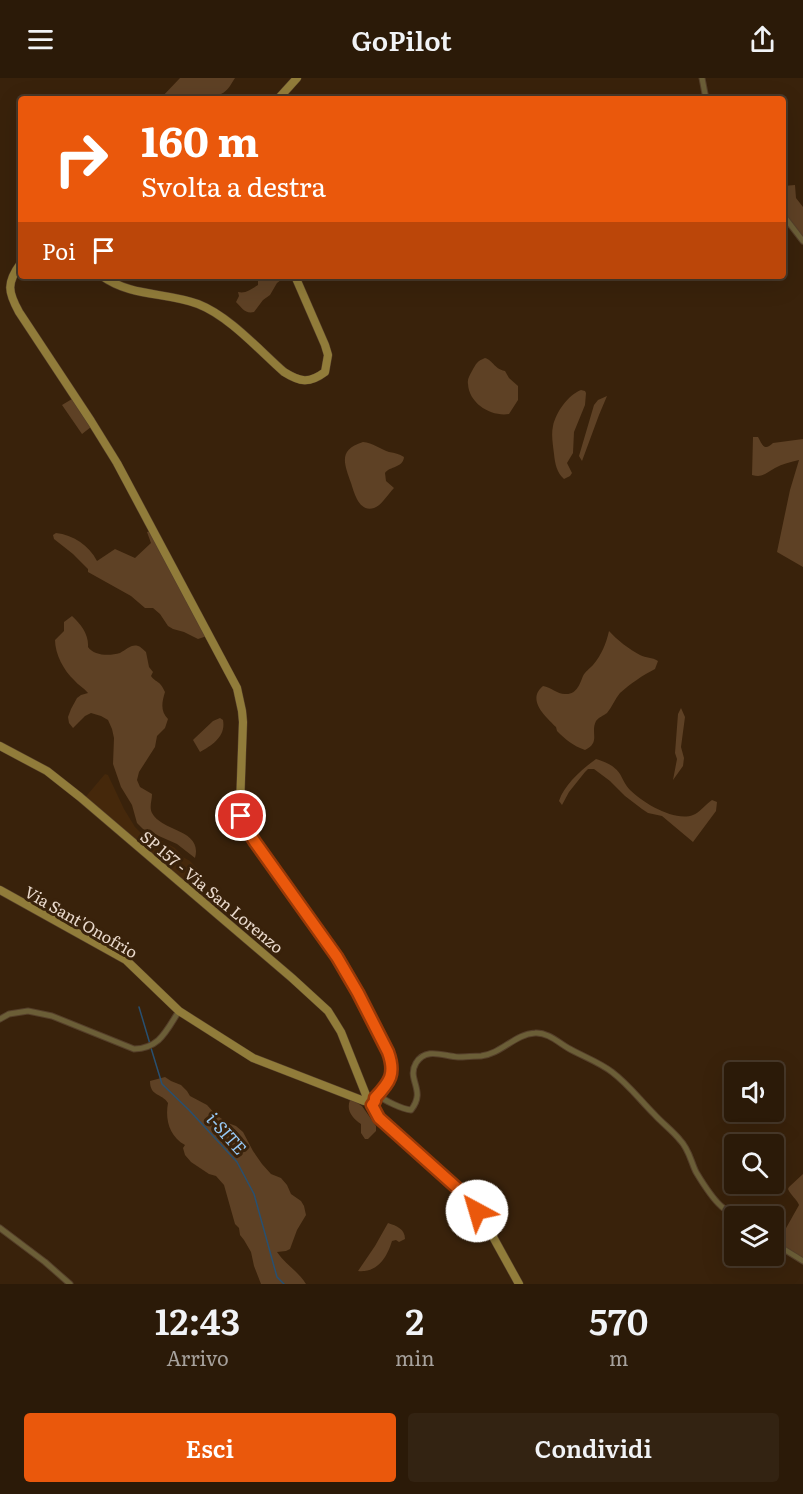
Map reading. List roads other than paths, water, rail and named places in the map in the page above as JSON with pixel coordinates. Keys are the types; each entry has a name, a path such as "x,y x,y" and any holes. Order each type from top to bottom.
{"street":[{"path":"281,96 297,78"},
{"path":"702,78 705,96"},
{"path":"786,219 803,241"},
{"path":"18,267 12,276 10,287 12,300 117,463 237,688 242,711 241,816 246,828 265,856 337,957 388,1052 393,1072 375,1099 379,1118 466,1196 487,1227 519,1284"},
{"path":"107,279 120,287 190,302 209,309 228,321 284,372 303,381 325,372 328,355 296,279"},
{"name":"SP 157 - Via San Lorenzo","path":"0,746 47,771 81,797 328,1011 342,1032 365,1098"},
{"name":"Via Sant'Onofrio","path":"0,890 126,960 179,1011 254,1058 365,1098 371,1094 375,1099"},
{"path":"0,1019 9,1014 28,1011 52,1016 134,1049 161,1040 179,1011"},
{"path":"375,1099 411,1110 419,1096 414,1080 414,1070 416,1063 426,1054 436,1053 458,1057 485,1056 524,1035 544,1034 610,1070 628,1086 681,1141 690,1155 696,1173 724,1208"},
{"path":"0,1228 70,1284"},
{"path":"784,1249 803,1261"}],"waterway":[{"name":"i-SITE","path":"139,1007 150,1044"},
{"name":"i-SITE","path":"151,1048 162,1084 237,1162 254,1194 277,1277 284,1284"}]}
